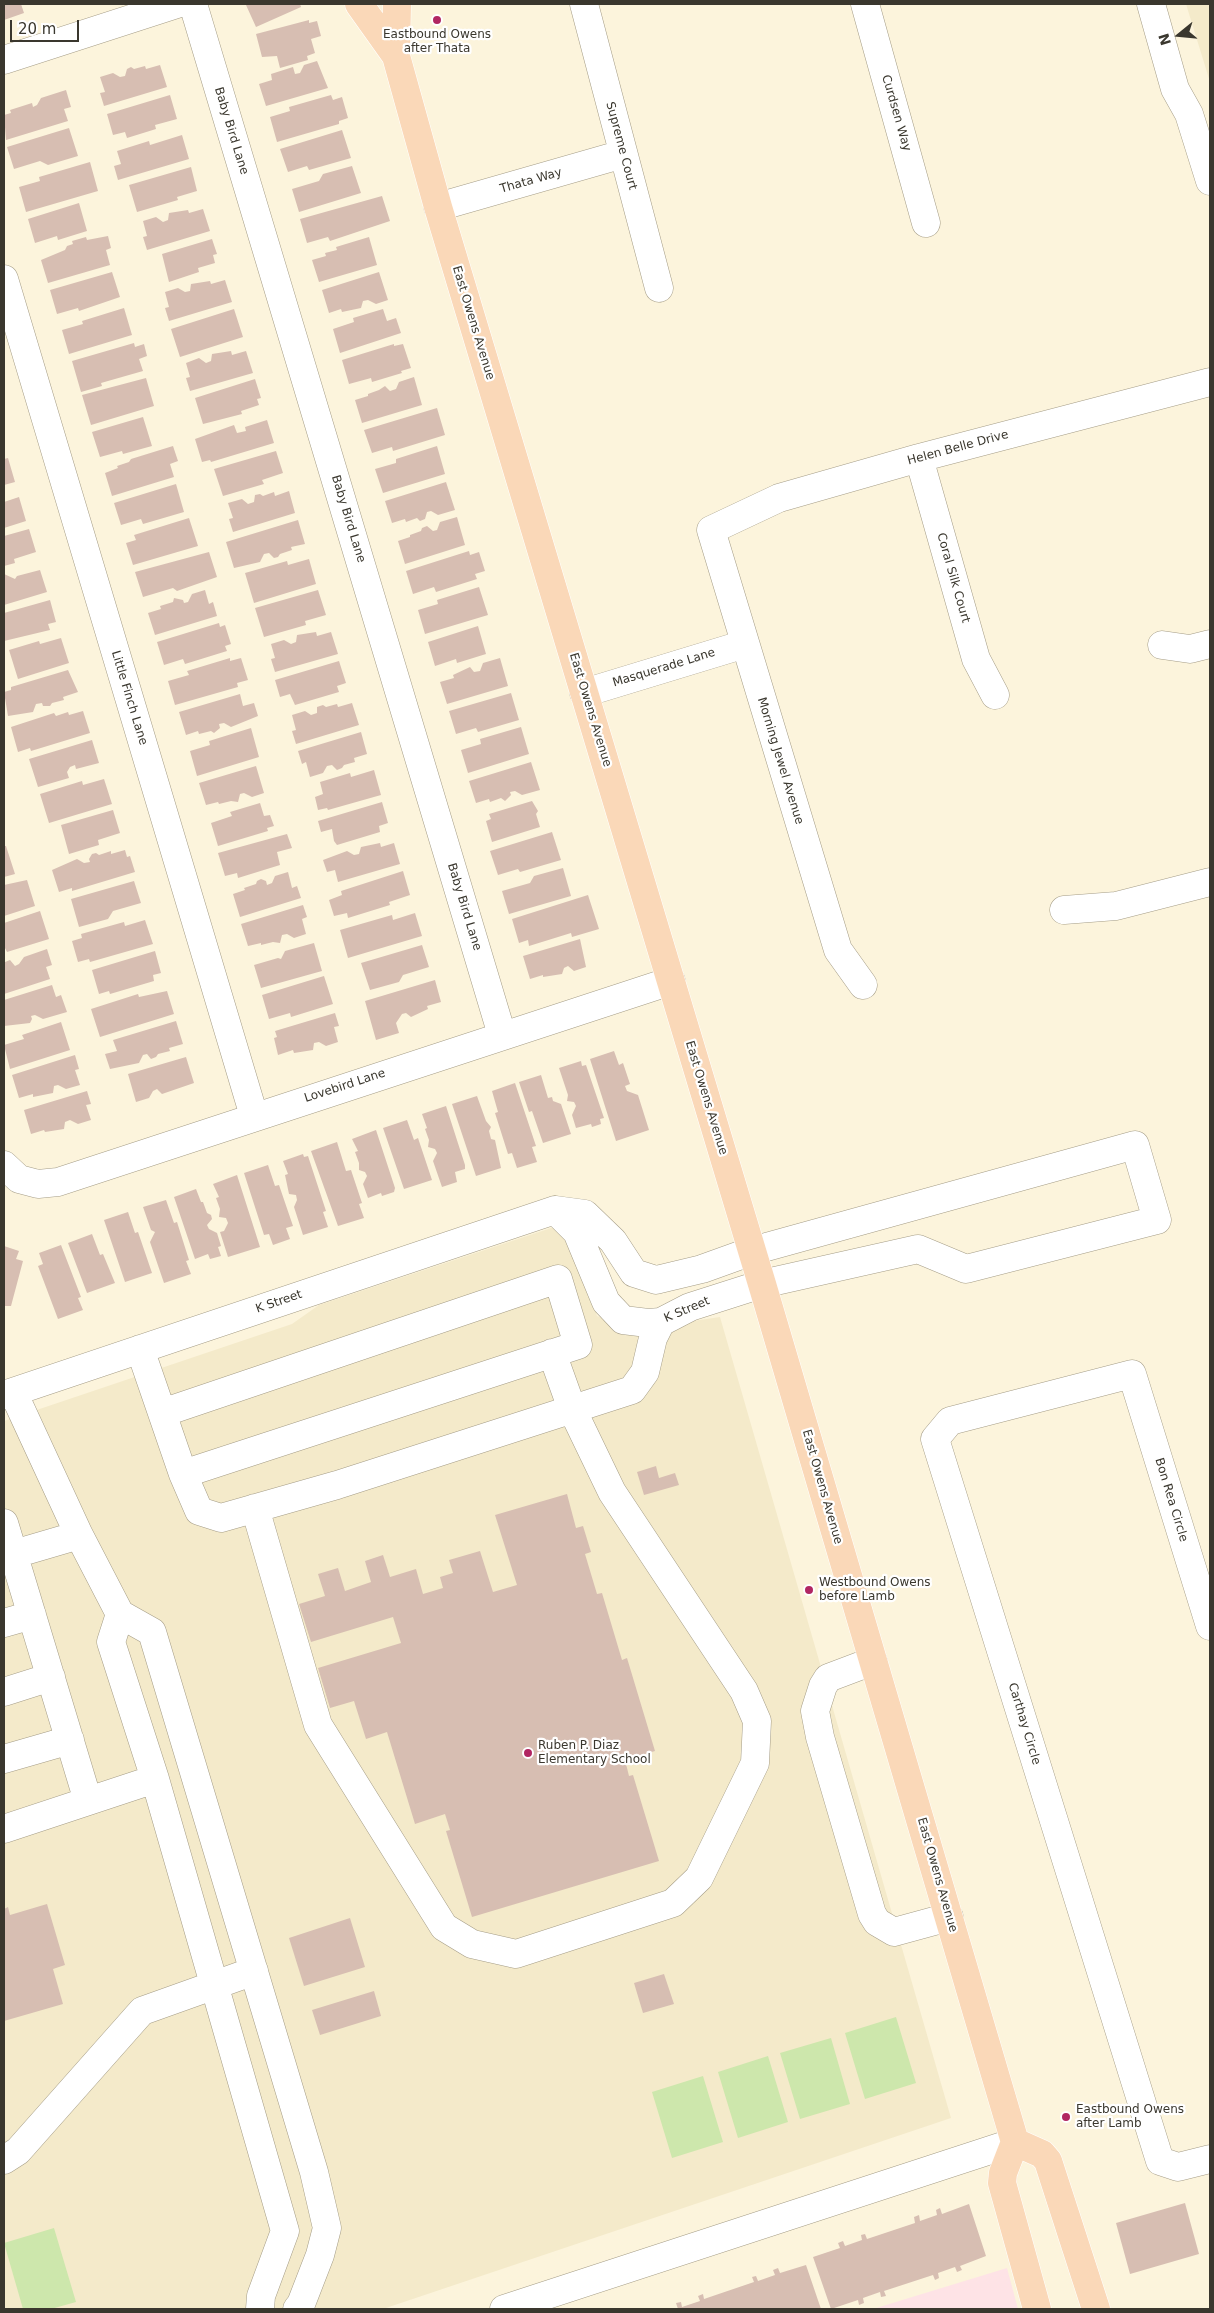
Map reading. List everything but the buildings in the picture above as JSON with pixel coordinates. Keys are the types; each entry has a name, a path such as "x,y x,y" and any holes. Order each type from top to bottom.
{"main road":[{"name":"East Owens Avenue","path":"359,4 396,56"},
{"name":"East Owens Avenue","path":"397,4 396,56 438,208 762,1284 1015,2142"},
{"path":"1037,2309 1002,2183 1002,2173 1015,2142 1042,2154 1048,2161 1096,2309"}],"street":[{"path":"4,60 177,4"},
{"name":"Baby Bird Lane","path":"193,4 502,1035"},
{"name":"Supreme Court","path":"584,4 659,288"},
{"name":"Curdsen Way","path":"865,4 926,223"},
{"path":"1151,4 1175,89 1189,114 1210,181"},
{"name":"Thata Way","path":"438,208 623,154"},
{"name":"Little Finch Lane","path":"4,279 254,1116"},
{"name":"Helen Belle Drive","path":"711,530 779,498 919,458 1210,382"},
{"name":"Coral Silk Court","path":"919,458 976,659 995,695"},
{"name":"Morning Jewel Avenue","path":"711,530 838,950 863,985"},
{"name":"Masquerade Lane","path":"584,693 744,644"},
{"path":"1162,645 1190,649 1210,644"},
{"path":"1064,910 1116,906 1210,882"},
{"name":"Lovebird Lane","path":"11,1172 38,1184 58,1182 254,1116 671,981"},
{"name":"K Street","path":"9,1394 554,1210 585,1214 613,1241 634,1273 656,1280 702,1269 752,1251 1135,1145 1156,1220 966,1269 918,1249 762,1284 690,1307 661,1322 648,1323 623,1320 606,1302 577,1232 554,1210"},
{"path":"162,1413 558,1279 578,1345 183,1474"},
{"path":"140,1349 183,1474 199,1512 221,1518 337,1485 632,1390 645,1372 653,1338 661,1322"},
{"path":"255,1508 318,1725 444,1927 472,1944 516,1954 673,1903 699,1878 754,1763 758,1721 744,1691 612,1492 572,1409 552,1353"},
{"name":"Bon Rea Circle","path":"1132,1374 1210,1626"},
{"name":"Carthay Circle","path":"1132,1374 950,1421 935,1439 1160,2161 1178,2167 1210,2158"},
{"path":"9,1394 120,1614 152,1632 314,2172 327,2228 320,2255 301,2304 296,2309"},
{"path":"4,1522 8,1555 32,1615 88,1801"},
{"path":"8,1555 79,1534"},
{"path":"120,1614 111,1642 155,1779 285,2230 261,2296 260,2309"},
{"path":"4,1623 32,1615"},
{"path":"873,1661 828,1678 823,1686 815,1710 820,1737 866,1895 872,1914 877,1922 894,1932 949,1917"},
{"path":"4,1692 51,1677"},
{"path":"4,1760 70,1740"},
{"path":"4,1829 155,1779"},
{"path":"4,2160 24,2145 142,2011 215,1983 254,1971"},
{"path":"504,2309 1015,2142"}],"shaded area":[{"path":"1186,4 1210,4 1210,82"},
{"name":"Ruben P. Diaz Elementary School","path":"551,1228 570,1229 597,1316 632,1330 720,1317 951,2118 383,2309 4,2309 4,1421 292,1324 319,1305"},
{"path":"1007,2268 1018,2309 873,2309"}],"green space":[{"path":"896,2017 916,2083 865,2099 845,2033"},
{"path":"831,2038 850,2104 800,2119 780,2053"},
{"path":"768,2056 788,2122 738,2138 718,2072"},
{"path":"703,2076 723,2142 672,2158 652,2092"},
{"path":"54,2228 76,2302 51,2309 23,2309 4,2243"}],"place":[{"name":"Eastbound Owens after Thata","path":"437,20"},
{"name":"Westbound Owens before Lamb","path":"809,1590"},
{"name":"Ruben P. Diaz Elementary School","path":"528,1753"},
{"name":"Eastbound Owens after Lamb","path":"1066,2117"}]}
